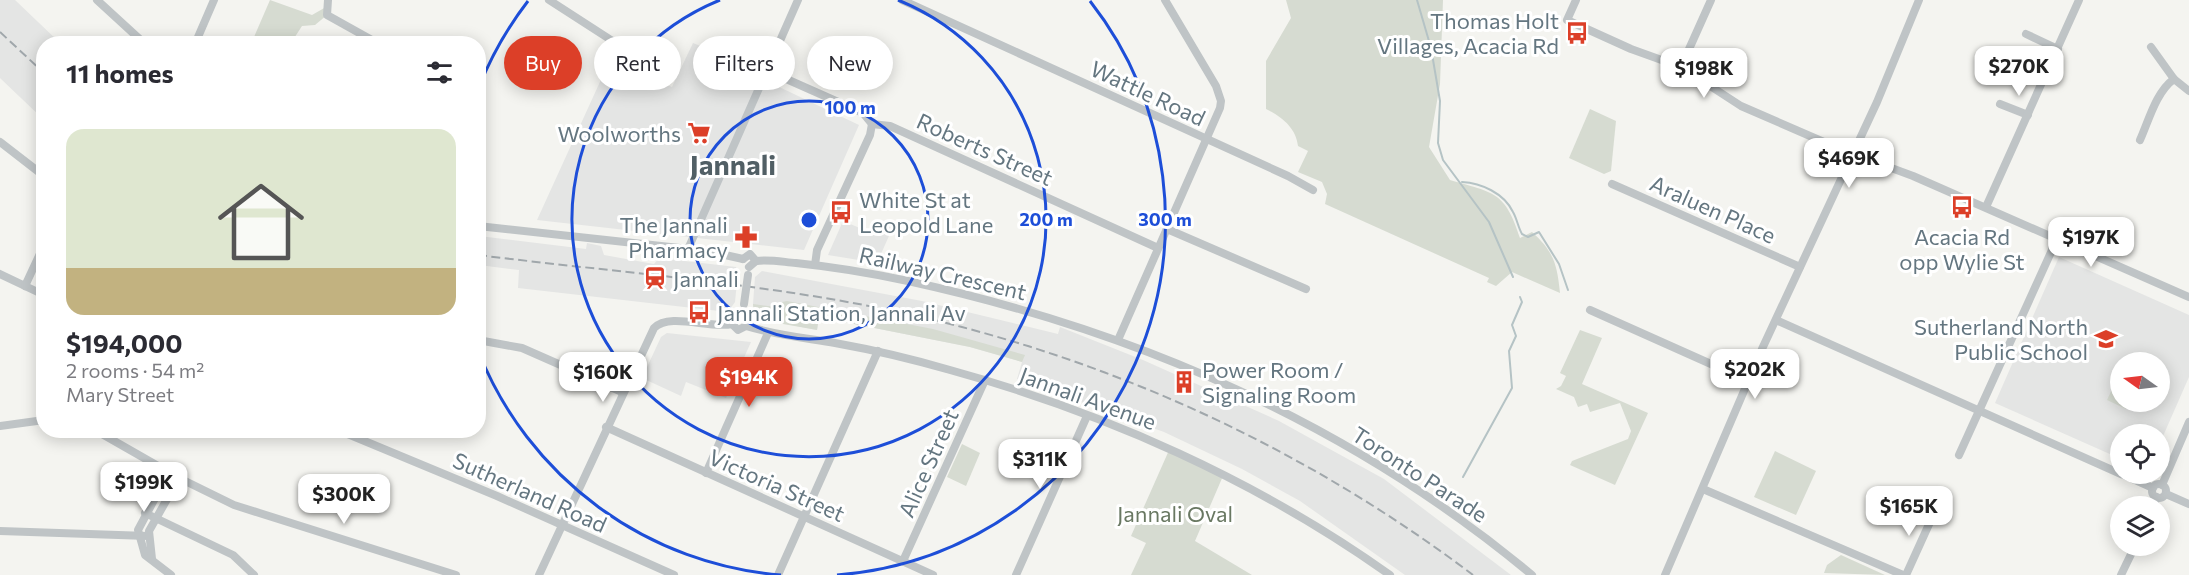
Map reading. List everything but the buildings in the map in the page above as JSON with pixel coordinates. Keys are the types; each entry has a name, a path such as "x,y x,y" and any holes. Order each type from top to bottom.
{"street":[{"path":"97,0 136,36"},
{"path":"198,36 214,0"},
{"path":"328,0 327,15 365,36"},
{"path":"549,0 605,36"},
{"path":"782,36 798,0"},
{"name":"Wattle Road","path":"902,0 1207,139 1312,190"},
{"path":"1118,340 1220,108 1219,93 1165,0"},
{"path":"1576,0 1567,20 1631,49 1681,68 1741,106 1986,207 2189,297"},
{"path":"1681,68 1711,0"},
{"path":"1665,575 1776,320 1876,102 1919,0"},
{"path":"1986,207 2079,0"},
{"path":"2026,34 2058,49"},
{"path":"2151,47 2174,79 2189,91"},
{"path":"2140,140 2167,84 2174,79"},
{"name":"Roberts Street","path":"795,83 863,113 872,124 890,126 1158,248"},
{"path":"486,227 688,249 757,90"},
{"path":"2000,104 2028,116"},
{"path":"815,265 817,250 870,135 872,124"},
{"path":"0,142 36,170"},
{"name":"Araluen Place","path":"1612,184 1800,267"},
{"path":"1167,229 1306,289"},
{"path":"1959,455 2057,239"},
{"name":"Railway Crescent","path":"688,249 738,255 743,259 750,254 751,268 815,265 939,288 1052,318 1118,340"},
{"path":"25,286 36,262"},
{"path":"742,316 751,268"},
{"path":"0,274 36,291"},
{"path":"1590,310 1749,381"},
{"path":"732,324 735,317 742,316"},
{"path":"732,324 738,330 746,326 746,320 742,316"},
{"path":"1776,320 2110,469"},
{"path":"539,575 648,336 660,323 672,321 723,326 732,324"},
{"name":"Jannali Avenue","path":"746,326 768,333 878,351 985,380 1160,443 1270,500 1390,575"},
{"path":"706,473 768,333"},
{"name":"Toronto Parade","path":"1118,340 1241,391 1379,465 1495,544 1532,575"},
{"path":"486,341 522,348 622,393"},
{"path":"778,575 878,351"},
{"name":"Alice Street","path":"903,561 985,380"},
{"path":"1016,575 1087,416"},
{"path":"0,426 36,421"},
{"path":"2155,496 2189,422"},
{"name":"Victoria Street","path":"606,427 933,575"},
{"path":"109,438 179,478 247,509 456,575"},
{"name":"Sutherland Road","path":"357,438 674,575"},
{"path":"169,472 139,525 145,555 171,575"},
{"path":"143,537 179,478"},
{"path":"2144,484 2189,504"},
{"path":"1703,489 1905,575 1935,511"},
{"path":"145,513 233,555 254,575"},
{"path":"0,531 143,537"},
{"path":"2121,575 2130,556"}],"shaded area":[{"path":"0,0 15,0 53,36 36,36 36,112 0,78"},
{"path":"693,43 693,90 786,90 859,125 804,250 537,220 596,90 681,90 681,68"},
{"path":"896,220 877,263 828,255 843,221 867,231"},
{"path":"486,237 586,249 587,243 601,246 604,255 654,264 659,258 736,267 738,272 735,302 728,312 518,288 519,270 486,266"},
{"name":"Sutherland North Public School","path":"2059,257 2189,315 2189,377 2168,424 2110,424 2110,454 1995,403"},
{"path":"762,271 922,301 1058,334 1060,327 1143,360 1279,421 1384,479 1511,575 1405,575 1300,501 1242,469 1164,432 1017,379 1022,362 970,347 819,317 817,330 756,318 753,304 755,277"},
{"path":"667,333 751,342 726,398 686,382 681,396 642,378 661,337"}],"green space":[{"path":"270,0 312,15 326,7 327,15 315,25 302,26 296,36 254,36"},
{"path":"1286,0 1443,0 1440,84 1429,147 1450,180 1496,196 1509,211 1520,238 1532,232 1539,239 1553,259 1560,293 1512,272 1496,286 1487,282 1489,278 1325,204 1327,194 1322,182 1298,172 1308,151 1298,146 1287,124 1266,109 1266,61 1291,18"},
{"path":"1590,109 1616,121 1611,171 1604,174 1569,158"},
{"path":"787,301 933,329 1025,355 1022,362 970,347 819,317 817,330 761,320 754,315 753,304 776,307 777,303"},
{"path":"1580,330 1602,338 1582,384 1648,413 1615,485 1570,465 1572,461 1628,439 1631,431 1620,403 1590,412 1587,404 1578,407 1574,397 1556,389 1561,386 1566,376 1560,373"},
{"path":"962,444 980,453 966,486 947,477"},
{"name":"Jannali Oval","path":"1170,448 1223,476 1195,541 1252,575 1131,575 1146,543 1131,536"},
{"path":"1775,451 1816,471 1796,515 1754,497"},
{"path":"1841,555 1885,575 1824,573 1827,565"}],"waterway":[{"path":"1417,0 1431,48 1440,101 1438,143 1443,160 1489,222 1513,277"},
{"path":"1462,182 1477,184 1504,199 1513,212 1522,234 1528,237 1539,232 1559,264 1568,290"},
{"path":"1463,477 1512,388 1509,351 1516,336 1512,325 1522,302 1520,297"}],"railway":[{"path":"0,32 36,66"},
{"path":"486,256 754,287 864,305 992,335 1066,358 1138,385 1209,416 1278,451 1345,489 1410,530 1473,575"}],"place":[{"name":"Thomas Holt Villages, Acacia Rd","path":"1577,33"},
{"name":"Woolworths","path":"699,133"},
{"name":"Acacia Rd opp Wylie St","path":"1962,207"},
{"name":"White St at Leopold Lane","path":"841,212"},
{"name":"The Jannali Pharmacy","path":"746,237"},
{"name":"Jannali","path":"655,278"},
{"name":"Jannali Station, Jannali Av","path":"699,312"},
{"name":"Sutherland North Public School","path":"2106,339"},
{"name":"Power Room / Signaling Room","path":"1184,382"}],"district":[{"name":"Jannali","path":"733,164"}]}
